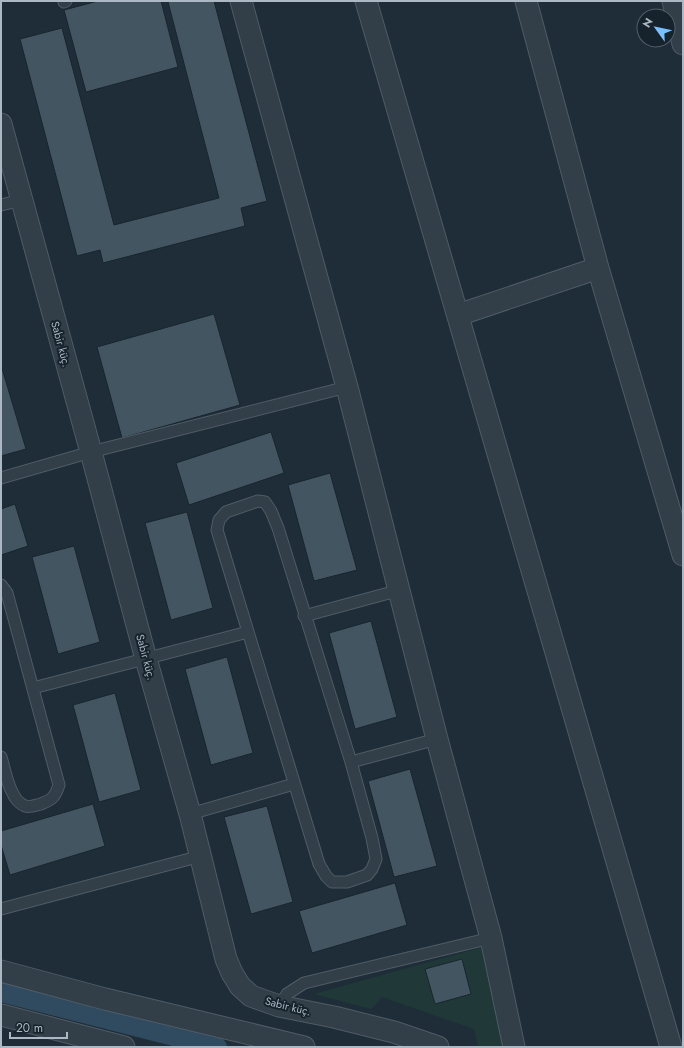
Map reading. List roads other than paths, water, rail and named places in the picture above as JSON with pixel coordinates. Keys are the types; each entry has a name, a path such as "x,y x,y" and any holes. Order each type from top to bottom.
{"street":[{"path":"241,1 347,387 437,739 491,938 514,1047"},
{"path":"366,1 671,1047"},
{"path":"526,1 598,268 683,555"},
{"path":"673,1 683,44"},
{"name":"Sabir küç.","path":"1,124 146,659 190,814 226,959 232,973 240,986 252,996 279,1006 334,1017 394,1032 438,1047"},
{"path":"458,315 598,268"},
{"path":"1,971 105,999 304,1047"},
{"path":"1,1015 124,1047"}],"lane":[{"path":"1,205 22,200"},
{"path":"1,478 91,452 347,387"},
{"path":"258,501 265,502 271,510 304,616 351,762 372,838 376,859 372,869 366,875 347,882 332,882 326,876 319,864 217,530 219,520 226,512 258,501"},
{"path":"1,586 7,593 59,785 51,800 35,806 26,806 17,800 10,788 1,757"},
{"path":"304,616 400,590"},
{"path":"33,688 248,632"},
{"path":"351,762 437,739"},
{"path":"190,814 294,784"},
{"path":"1,909 201,856"},
{"path":"279,1006 288,994 304,983 491,938"}],"waterway":[{"path":"1,992 217,1047"}]}
